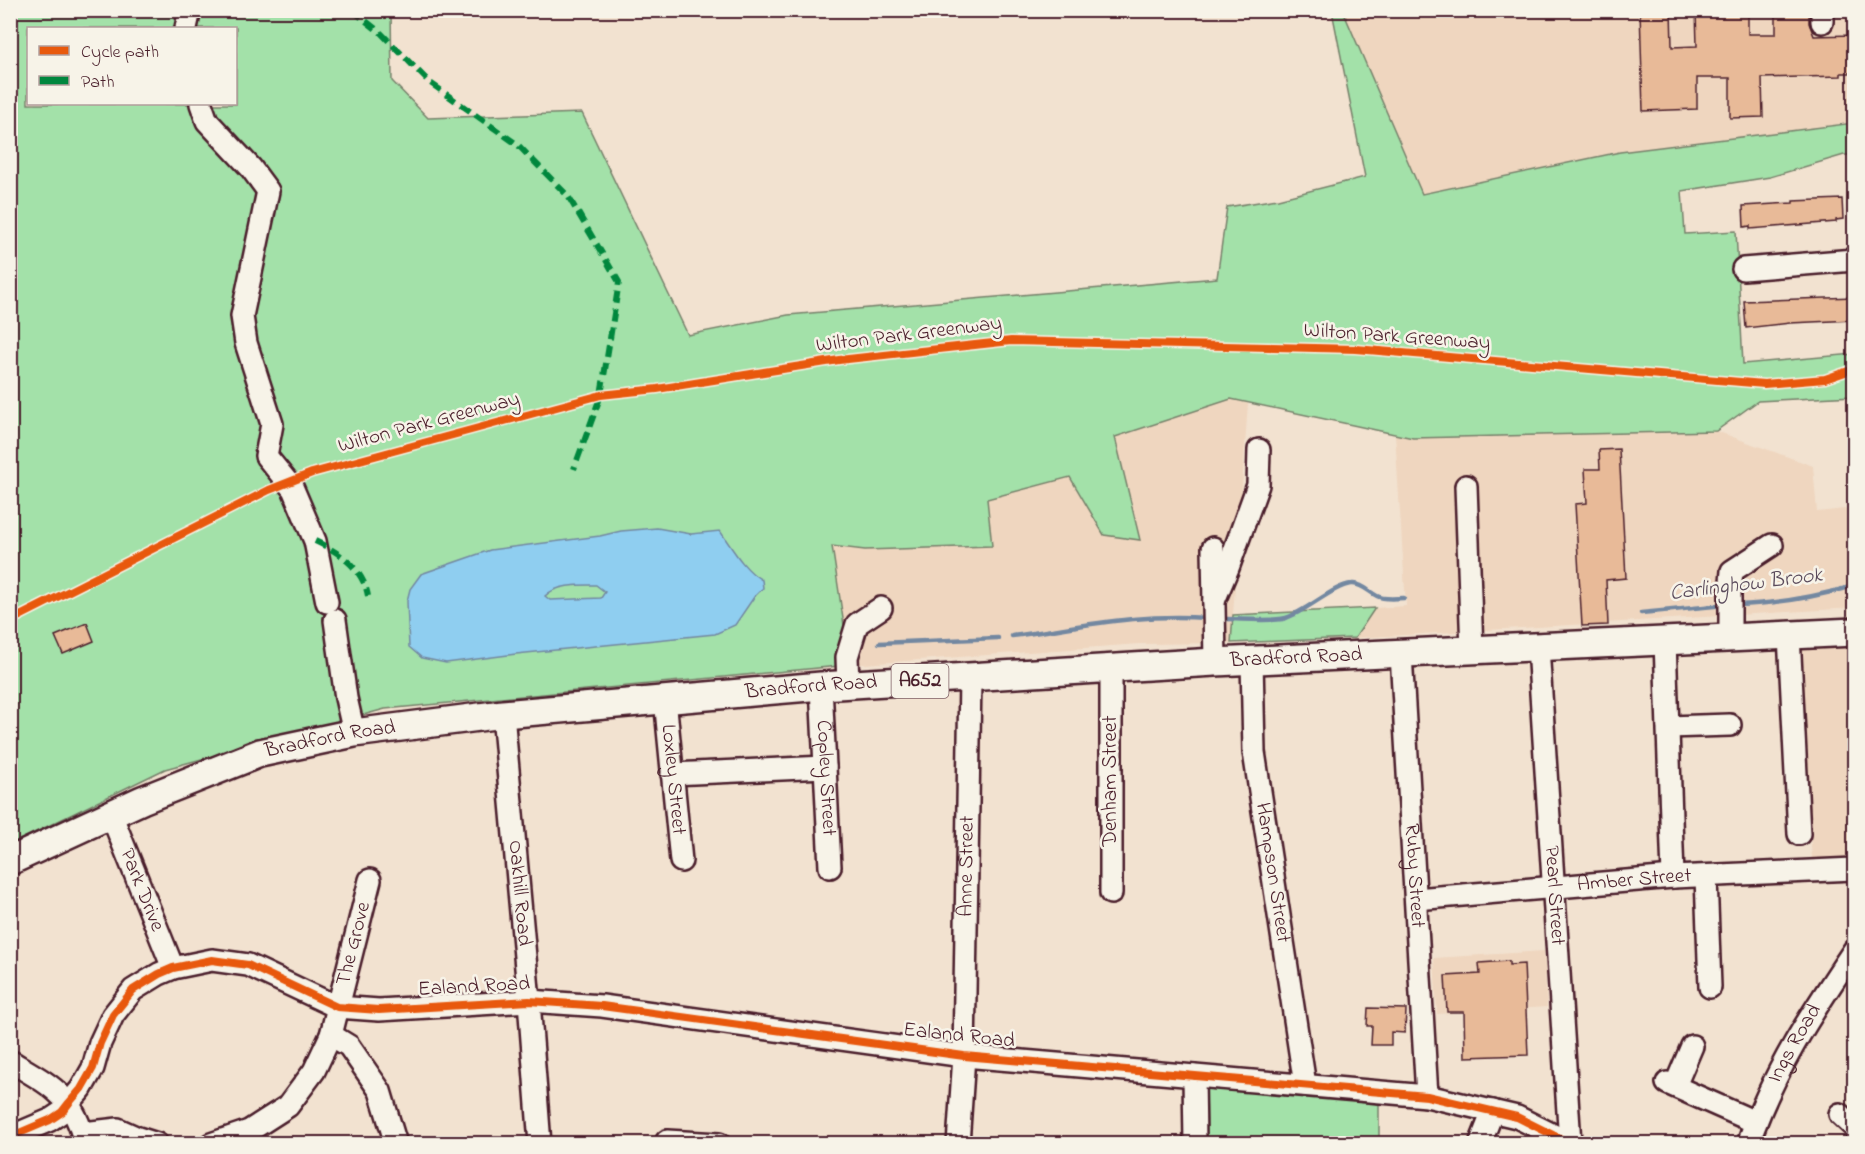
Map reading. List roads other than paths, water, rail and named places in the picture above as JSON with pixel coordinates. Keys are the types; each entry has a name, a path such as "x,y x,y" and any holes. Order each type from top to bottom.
{"main road":[{"name":"Bradford Road","path":"10,861 180,784 260,753 354,733 502,714 834,685 1252,660 1665,641 1730,616 1790,635 1854,632"}],"street":[{"path":"186,27 190,10"},
{"path":"201,105 207,121 251,168 268,191 242,316 246,343 272,424 266,456 293,489 315,541 354,733"},
{"path":"1743,269 1854,260"},
{"path":"1214,601 1258,485 1258,450"},
{"path":"1466,486 1472,650"},
{"path":"1730,616 1732,571 1772,545"},
{"path":"1213,548 1215,662"},
{"name":"Copley Street","path":"830,867 825,768 834,685 847,657 857,624 881,608"},
{"path":"1790,635 1799,834"},
{"path":"1665,641 1673,877"},
{"name":"Pearl Street","path":"1538,647 1571,1143"},
{"name":"Ruby Street","path":"1401,654 1427,1096"},
{"name":"Hampson Street","path":"1252,660 1254,752 1305,1085"},
{"name":"Denham Street","path":"1111,669 1111,893"},
{"name":"Anne Street","path":"958,1143 964,1056 970,678"},
{"name":"Loxley Street","path":"665,699 681,861"},
{"name":"Oakhill Road","path":"502,714 540,1143"},
{"path":"1668,727 1730,725"},
{"path":"672,774 825,768"},
{"name":"Park Drive","path":"111,814 173,968"},
{"name":"Amber Street","path":"1416,899 1673,877 1854,869"},
{"path":"1706,877 1710,987"},
{"name":"The Grove","path":"211,1143 249,1131 288,1106 314,1071 331,1035 370,880"},
{"name":"Ings Road","path":"1748,1143 1776,1076 1854,950"},
{"path":"10,1137 51,1120 62,1112 81,1089 93,1068 100,1043 113,1015 133,990 173,968 212,960 248,965 337,1007"},
{"name":"Ealand Road","path":"337,1007 379,1010 529,1000 602,1006 964,1056 1427,1096 1517,1117 1571,1143"},
{"path":"331,1035 350,1047 380,1091 396,1143"},
{"path":"1692,1046 1671,1084 1755,1122"},
{"path":"10,1061 57,1091 69,1103 78,1118 84,1138 118,1129 157,1143"},
{"path":"1194,1076 1195,1143"},
{"path":"1480,1143 1493,1111"},
{"path":"667,1143 667,1141 719,1143"}],"water":[{"path":"657,528 691,534 720,531 744,565 762,580 763,588 735,625 715,634 446,663 422,658 409,647 407,601 410,589 421,574 490,550 600,536 621,531","holes":["576,585 596,585 605,592 601,598 550,600 545,596 556,589"]}],"waterway":[{"name":"Carlinghow Brook","path":"1226,619 1286,618 1337,589 1352,584 1362,586 1380,597 1404,598"},
{"name":"Carlinghow Brook","path":"1736,605 1796,599 1854,586"},
{"name":"Carlinghow Brook","path":"1641,613 1725,605"},
{"path":"1012,636 1133,619 1206,618"},
{"path":"879,643 998,638"}]}
